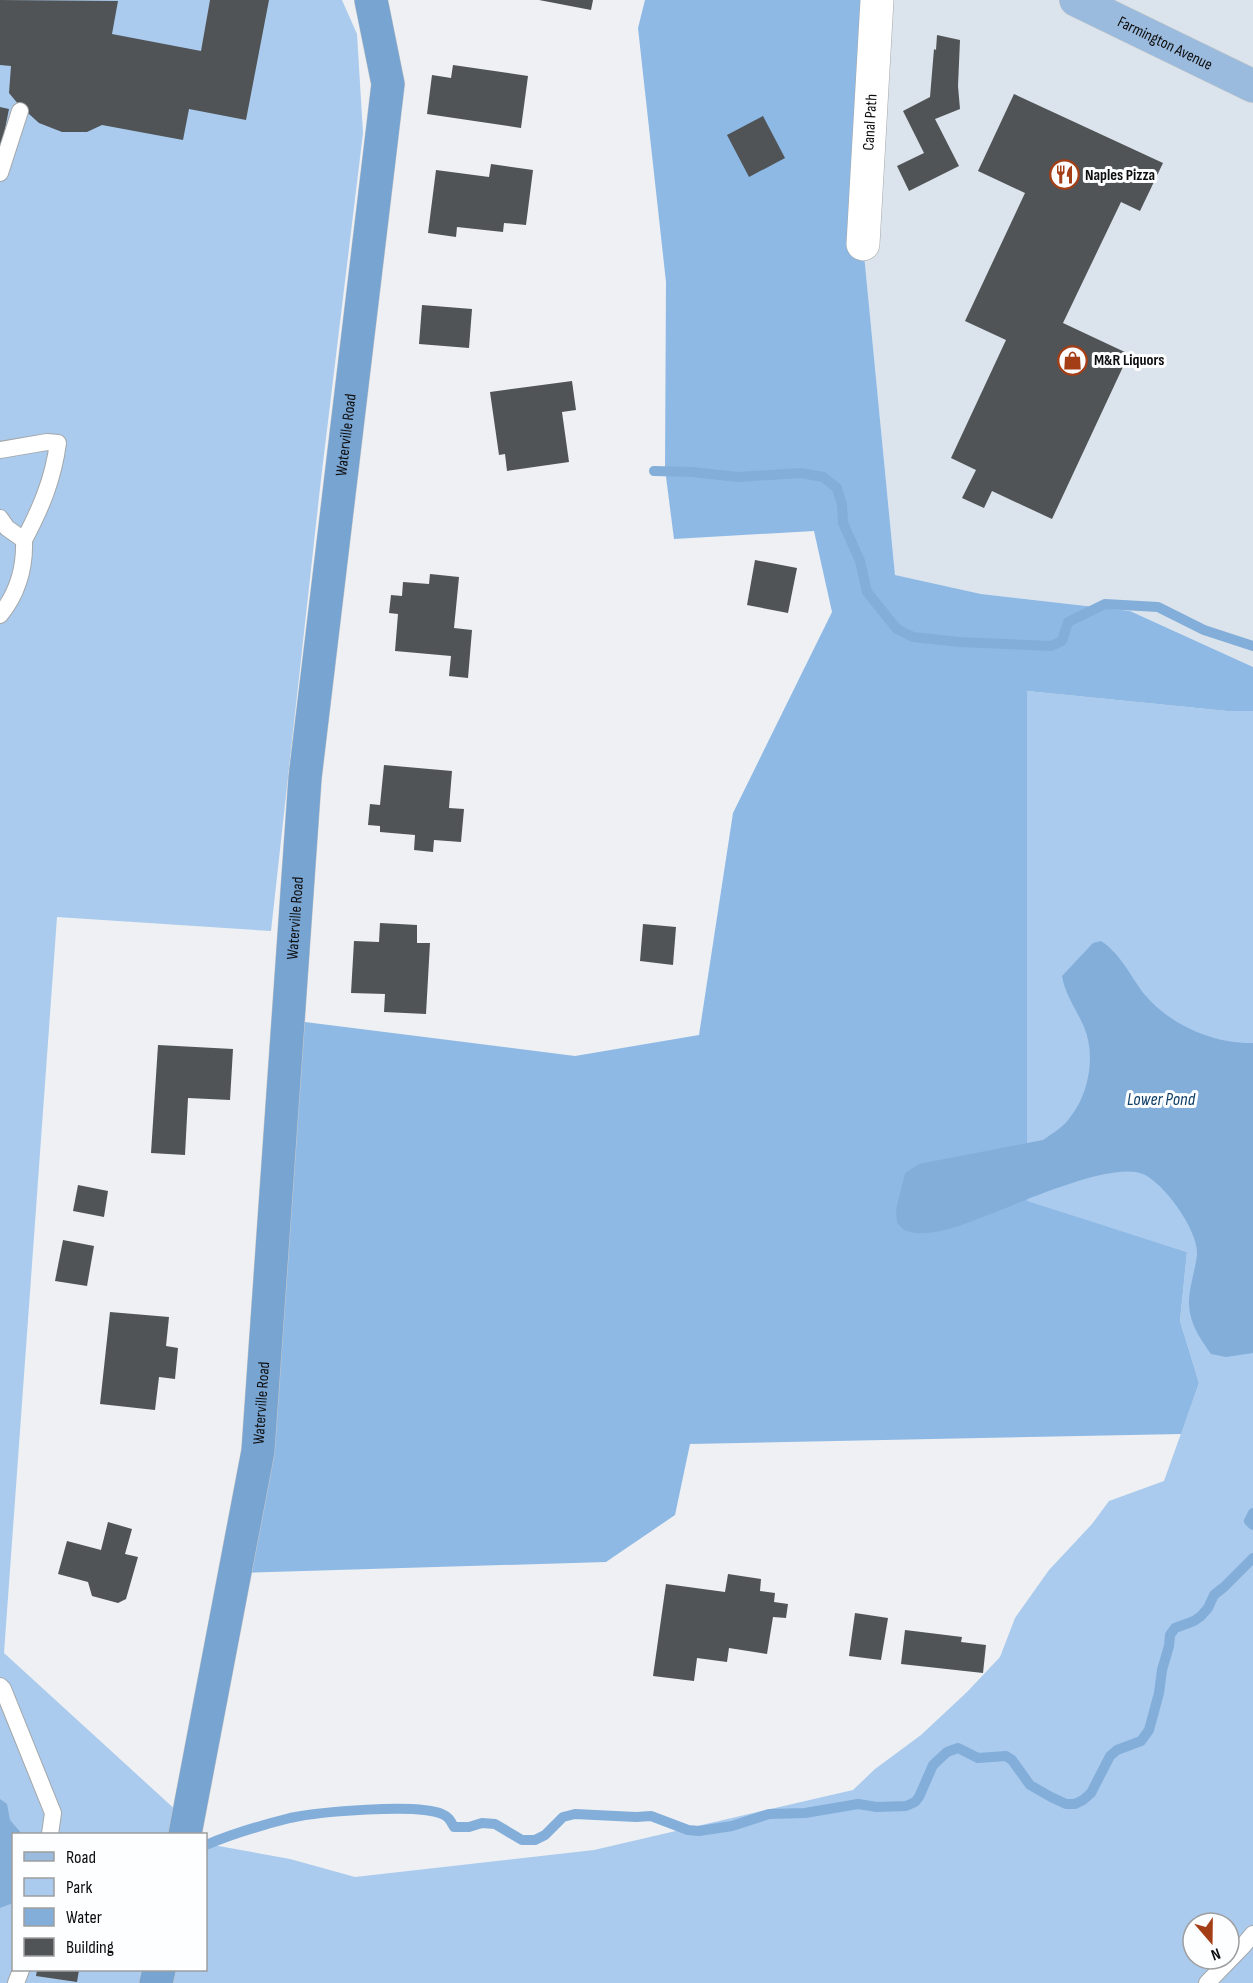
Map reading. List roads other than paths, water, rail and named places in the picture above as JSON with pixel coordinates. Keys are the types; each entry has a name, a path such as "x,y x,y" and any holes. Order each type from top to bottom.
{"highway":[{"name":"Waterville Road","path":"185,1833 258,1451 305,778 388,84 371,0"}],"main road":[{"name":"Farmington Avenue","path":"1076,0 1253,86"}],"street":[{"name":"Canal Path","path":"863,244 877,0"}],"lane":[{"path":"0,172 20,111"},
{"path":"0,450 47,442 58,443 53,477 39,512 24,540 20,578 12,601 0,615"},
{"path":"0,518 7,528 24,540"},
{"path":"0,1686 53,1813 50,1833"},
{"path":"1207,1983 1253,1934"}],"water":[{"name":"Lower Pond","path":"1101,941 1120,959 1155,1006 1180,1024 1223,1040 1253,1043 1253,1353 1226,1357 1211,1354 1201,1340 1193,1324 1189,1306 1197,1255 1192,1233 1170,1197 1143,1174 1126,1172 1103,1174 1077,1181 971,1222 935,1232 904,1230 897,1222 896,1210 905,1173 919,1164 1043,1140 1068,1120 1077,1107 1086,1085 1090,1049 1084,1027 1068,996 1062,976 1093,943"},
{"path":"0,1799 7,1804 10,1820 21,1833 12,1833 12,1903 0,1908"}],"waterway":[{"path":"654,471 738,477 801,473 823,477 837,488 842,505 843,523 860,561 867,592 897,629 913,637 959,642 1051,646 1062,641 1068,622 1105,604 1158,607 1204,630 1253,646"},
{"path":"1253,1513 1249,1521 1253,1525"},
{"path":"207,1845 290,1818 367,1810 429,1811 446,1816 454,1827 469,1827 482,1823 495,1824 522,1840 535,1840 545,1835 563,1817 575,1814 651,1816 688,1830 699,1831 732,1826 769,1814 805,1813 858,1804 877,1807 906,1806 915,1802 919,1797 933,1765 947,1752 958,1748 978,1758 1006,1756 1012,1760 1030,1785 1066,1804 1075,1804 1091,1793 1110,1756 1117,1750 1141,1741 1149,1730 1170,1635 1175,1628 1201,1616 1214,1595 1253,1558"}],"place":[{"name":"Naples Pizza","path":"1064,175"},
{"name":"M&R Liquors","path":"1073,360"}]}
